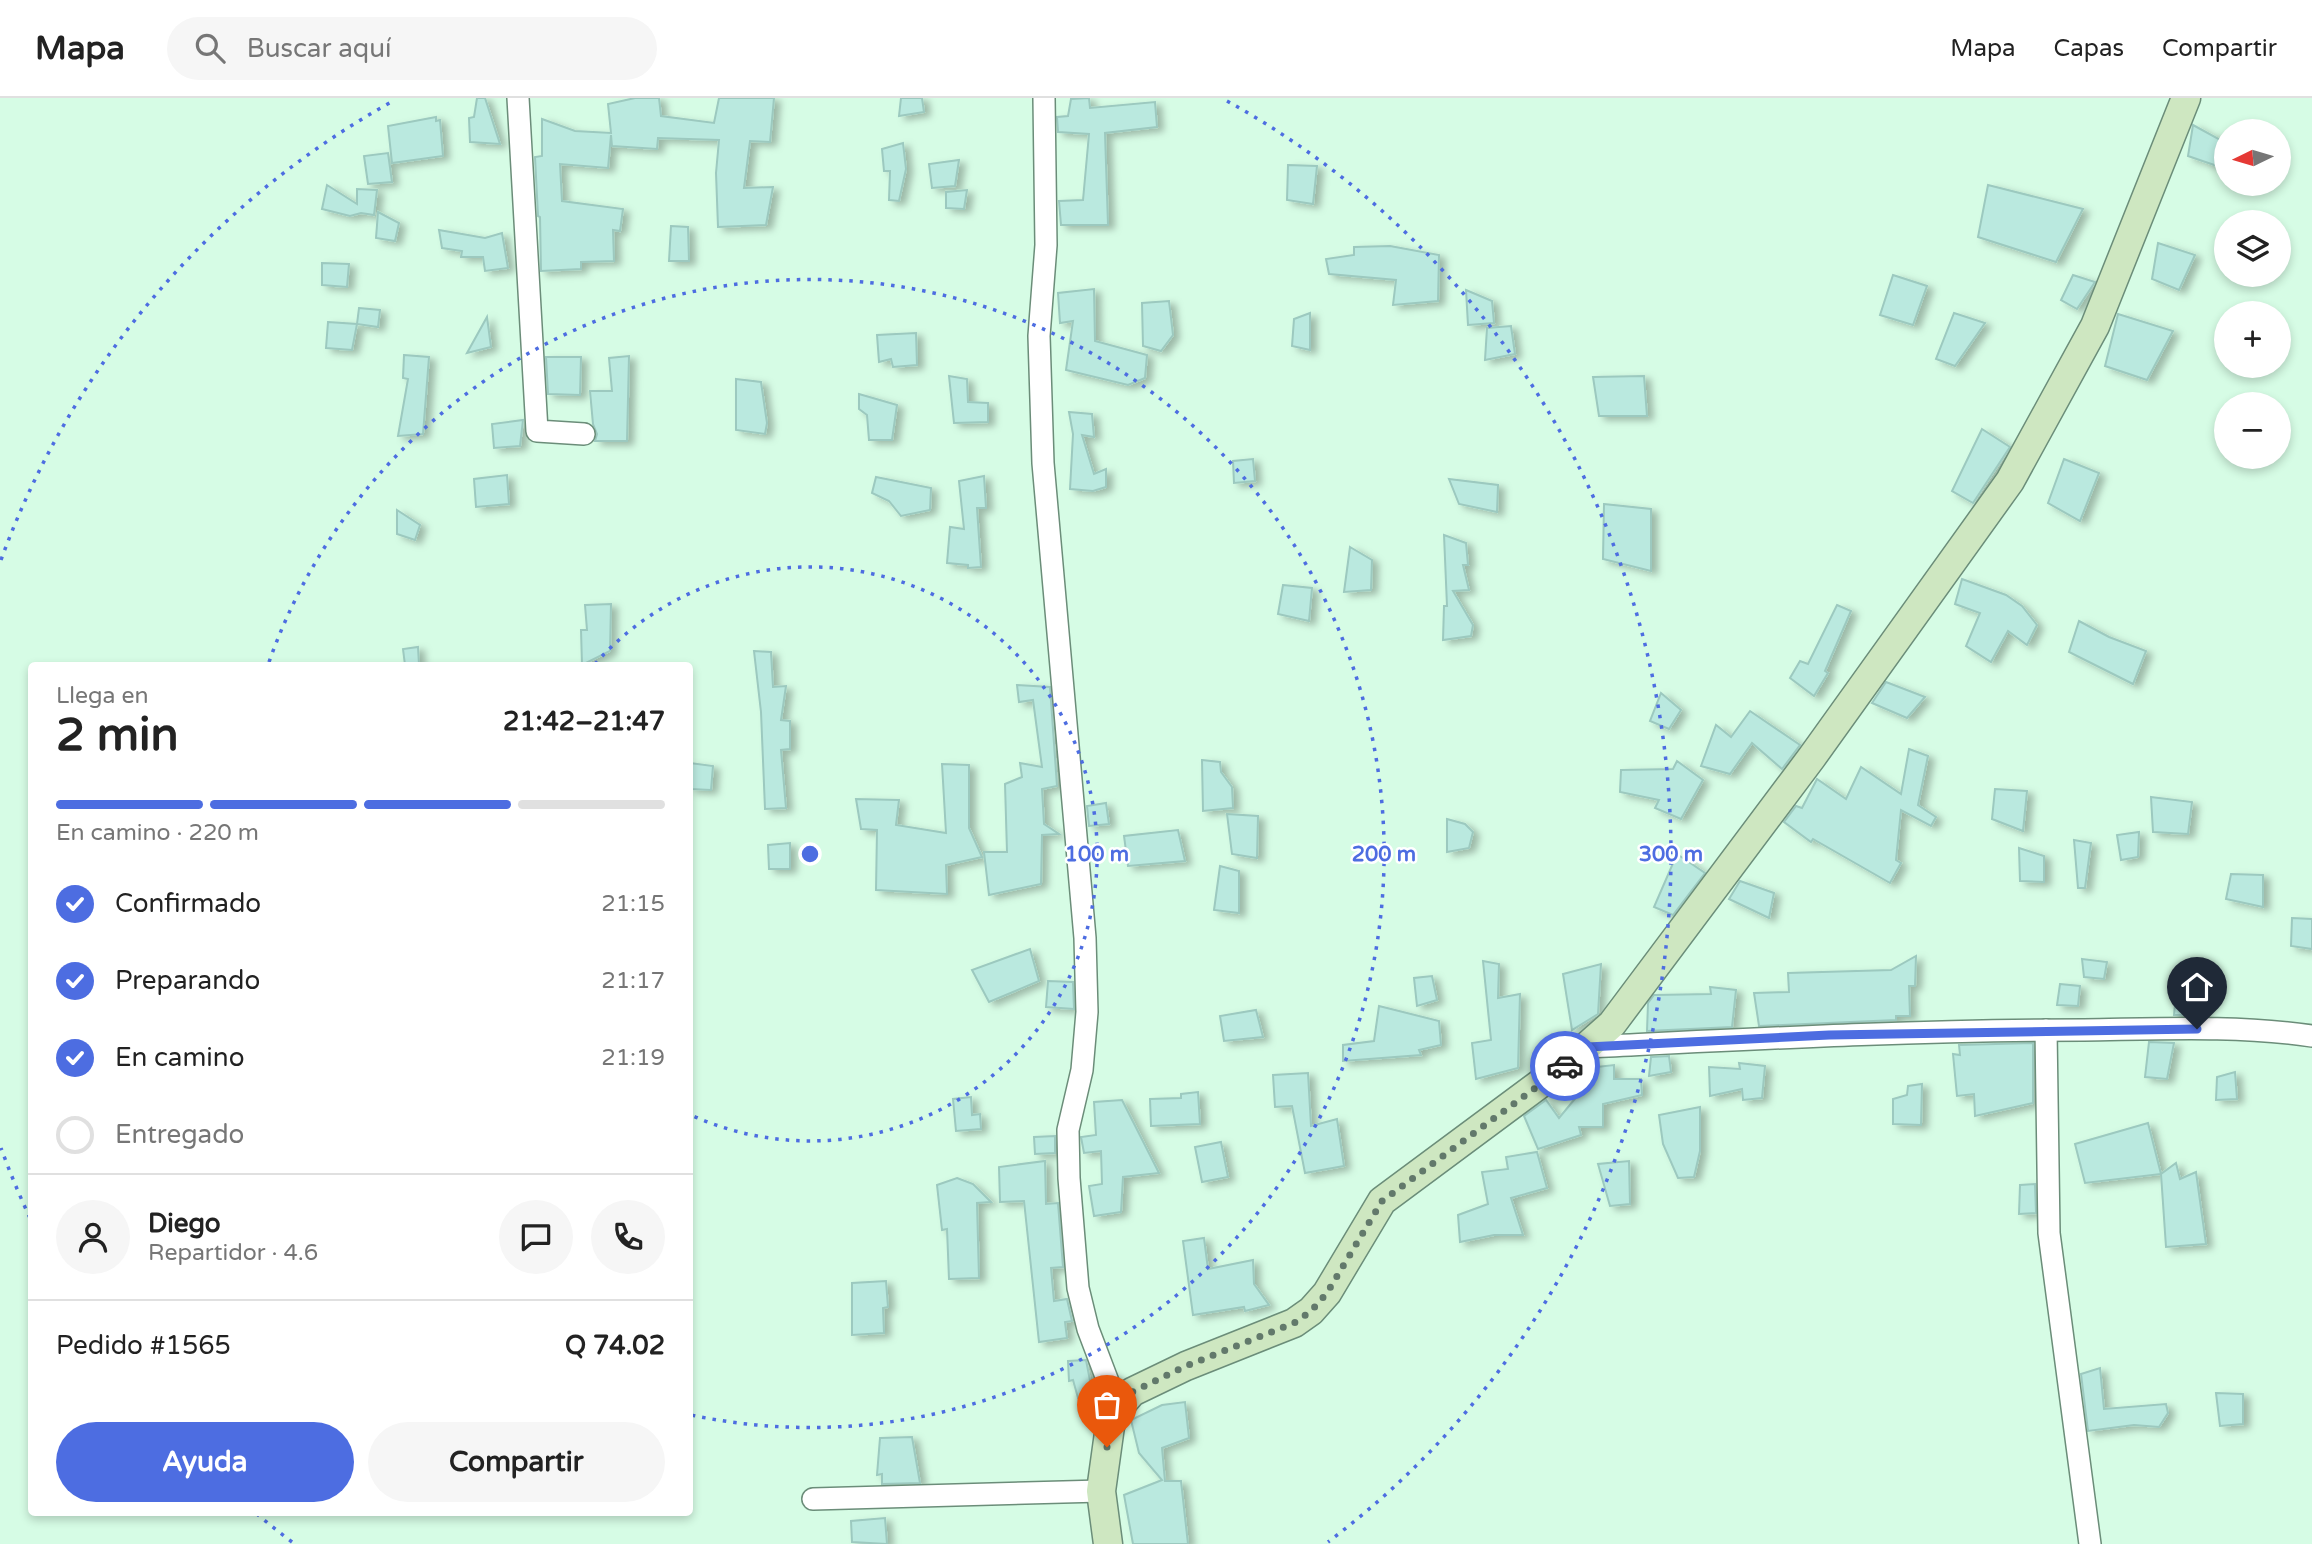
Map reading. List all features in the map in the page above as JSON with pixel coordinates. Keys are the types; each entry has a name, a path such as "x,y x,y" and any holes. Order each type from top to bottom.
{"street":[{"path":"518,98 537,431 584,434"},
{"path":"1044,98 1046,245 1039,336 1043,463 1085,938 1087,1013 1082,1070 1068,1130 1069,1178 1078,1288 1088,1329 1118,1408"},
{"path":"1108,1544 1101,1491 1110,1426 1118,1408 1132,1392 1186,1366 1294,1323 1311,1311 1327,1293 1382,1201 1587,1047 1612,1024 1787,791 2010,481 2095,326 2186,98"},
{"path":"1587,1047 1829,1035 2046,1030 2197,1029 2312,1036"},
{"path":"2046,1030 2049,1233 2090,1544"},
{"path":"813,1499 1101,1491"}],"building":[{"path":"477,98 485,98 500,144 470,142 469,118 474,117"},
{"path":"635,98 659,98 661,116 714,123 719,98 774,98 770,142 750,141 744,188 773,187 766,225 718,227 716,173 719,140 658,138 657,149 612,146 611,135 608,168 560,164 562,201 623,209 620,231 613,230 614,261 581,262 581,269 541,271 535,157 542,156 542,119 575,131 611,133 608,104"},
{"path":"901,98 922,98 924,112 899,116"},
{"path":"1089,98 1090,108 1155,102 1157,127 1105,133 1108,225 1061,225 1059,201 1083,200 1089,134 1058,132 1057,117 1068,116 1071,99"},
{"path":"436,117 436,121 440,120 443,156 392,163 388,126"},
{"path":"2193,125 2214,136 2214,165 2188,156"},
{"path":"903,143 906,169 899,201 889,200 890,171 884,171 882,149"},
{"path":"388,153 392,182 368,184 364,156"},
{"path":"959,160 955,186 932,188 929,164"},
{"path":"1288,165 1317,166 1313,204 1287,200"},
{"path":"327,185 357,204 357,189 377,190 374,215 361,213 350,216 322,209"},
{"path":"1988,185 2083,209 2056,262 1978,237"},
{"path":"967,190 964,209 946,208 946,192"},
{"path":"378,212 399,223 395,241 376,238"},
{"path":"671,226 688,227 689,261 669,261"},
{"path":"439,230 485,238 502,233 508,268 485,271 483,257 461,257 462,251 442,248"},
{"path":"2158,243 2195,255 2179,290 2152,279"},
{"path":"1390,246 1439,255 1438,301 1393,305 1396,280 1329,274 1326,259 1354,255 1354,247"},
{"path":"322,263 349,264 347,287 322,285"},
{"path":"1893,275 1927,286 1913,325 1880,315"},
{"path":"2073,275 2095,282 2077,309 2061,300"},
{"path":"1094,289 1095,341 1147,355 1145,378 1128,385 1066,370 1073,321 1060,323 1058,293"},
{"path":"1466,290 1492,301 1494,323 1468,325"},
{"path":"1169,301 1173,335 1161,351 1143,346 1142,303"},
{"path":"359,308 380,310 378,327 357,324"},
{"path":"1310,313 1310,350 1292,346 1294,319"},
{"path":"1954,313 1985,323 1955,366 1936,359"},
{"path":"2118,314 2173,331 2147,380 2105,366"},
{"path":"487,317 491,347 467,353"},
{"path":"328,322 357,324 352,350 326,348"},
{"path":"1511,326 1515,354 1485,360 1487,328"},
{"path":"916,333 917,365 893,367 891,359 879,362 877,335"},
{"path":"404,355 429,357 423,434 398,436 408,379 403,378"},
{"path":"629,356 627,441 595,441 597,434 593,424 590,391 612,391 609,358"},
{"path":"546,357 581,357 580,395 548,394"},
{"path":"949,376 967,379 968,402 988,403 988,422 954,423"},
{"path":"1644,376 1647,416 1599,416 1593,377"},
{"path":"736,379 761,382 767,423 765,434 736,430"},
{"path":"859,394 897,405 892,440 869,440 867,415 859,409"},
{"path":"1069,412 1092,414 1094,437 1082,435 1094,474 1106,469 1106,487 1093,491 1070,489 1073,434"},
{"path":"523,420 520,446 494,448 492,424"},
{"path":"1982,429 2010,447 1973,503 1952,491"},
{"path":"1253,459 1255,481 1234,483 1233,461"},
{"path":"2064,459 2099,473 2080,521 2048,503"},
{"path":"507,475 509,504 476,507 474,479"},
{"path":"984,476 986,508 977,508 981,567 968,568 968,565 947,563 950,527 964,529 959,481"},
{"path":"876,477 931,488 930,510 901,516 889,501 872,493"},
{"path":"1449,479 1498,485 1497,512 1459,504"},
{"path":"1604,504 1651,509 1651,571 1603,559"},
{"path":"397,510 420,525 415,540 397,534"},
{"path":"1444,535 1466,543 1468,565 1463,565 1469,590 1453,591 1473,625 1471,636 1443,640 1444,606 1447,606"},
{"path":"1350,547 1372,560 1371,590 1344,592"},
{"path":"1962,579 2006,595 2022,606 2037,625 2027,645 2008,631 1991,662 1966,646 1980,613 1955,604"},
{"path":"1283,585 1312,588 1309,621 1278,614"},
{"path":"611,604 610,651 588,662 582,662 581,630 587,630 585,605"},
{"path":"1837,605 1851,611 1825,671 1828,673 1814,696 1790,678 1800,661 1808,664"},
{"path":"2079,621 2109,637 2146,651 2133,684 2069,652"},
{"path":"418,647 419,662 405,662 403,649"},
{"path":"754,651 771,652 773,687 786,686 781,720 790,721 790,749 781,750 786,808 765,809 761,712"},
{"path":"1886,682 1925,697 1907,718 1872,703"},
{"path":"1017,685 1050,687 1057,786 1042,789 1044,824 1059,834 1042,835 1041,884 989,895 984,852 1007,852 1005,784 1022,777 1020,763 1042,767 1033,700 1019,702"},
{"path":"1661,693 1681,710 1669,729 1650,721"},
{"path":"1750,711 1800,745 1782,769 1752,743 1730,774 1701,766 1716,725 1731,737"},
{"path":"1909,749 1928,756 1918,805 1936,817 1931,826 1901,810 1896,860 1901,863 1890,883 1813,839 1811,842 1784,822 1796,806 1802,808 1817,779 1846,799 1861,767 1901,794"},
{"path":"1202,760 1220,762 1221,772 1232,787 1233,808 1203,811"},
{"path":"1677,761 1703,780 1681,819 1655,808 1659,800 1620,792 1621,770 1673,769"},
{"path":"693,763 713,766 711,790 693,789"},
{"path":"942,764 969,765 969,828 982,857 946,865 947,894 876,890 877,830 861,829 856,799 899,800 896,825 946,833"},
{"path":"1995,789 2027,791 2023,831 1992,819"},
{"path":"2151,797 2192,802 2188,834 2153,832"},
{"path":"1106,803 1109,824 1089,826 1087,806"},
{"path":"1227,814 1258,816 1257,858 1232,854"},
{"path":"1447,819 1465,824 1473,832 1469,848 1447,852"},
{"path":"1178,830 1185,861 1128,866 1124,836"},
{"path":"2139,832 2138,857 2121,860 2117,835"},
{"path":"2074,840 2091,843 2085,888 2078,888"},
{"path":"790,843 790,869 769,869 768,845"},
{"path":"2019,848 2044,856 2044,882 2020,881"},
{"path":"1677,854 1705,873 1673,915 1654,907"},
{"path":"1220,866 1239,871 1239,913 1214,910"},
{"path":"2231,874 2263,875 2263,907 2226,899"},
{"path":"1740,881 1774,893 1769,918 1729,899"},
{"path":"2292,918 2312,919 2312,949 2291,946"},
{"path":"1030,949 1039,981 989,1002 972,970"},
{"path":"1916,956 1915,986 1909,986 1910,1016 1896,1016 1896,1020 1759,1026 1754,993 1789,992 1788,973 1891,970"},
{"path":"2082,959 2107,962 2104,979 2084,977"},
{"path":"1483,961 1499,964 1498,998 1520,994 1518,1068 1476,1079 1472,1043 1491,1040"},
{"path":"1601,964 1598,1014 1572,1030 1563,974"},
{"path":"1432,976 1437,1000 1417,1006 1414,978"},
{"path":"1048,981 1073,982 1074,1009 1046,1007"},
{"path":"2060,984 2080,986 2078,1006 2057,1005"},
{"path":"1710,987 1736,990 1732,1027 1647,1031 1648,1003 1654,995 1711,994"},
{"path":"2203,990 2202,1015 2174,1015 2176,992"},
{"path":"1379,1006 1439,1021 1441,1045 1419,1050 1421,1055 1343,1061 1343,1045 1374,1041"},
{"path":"1256,1010 1263,1037 1224,1041 1220,1016"},
{"path":"2149,1042 2174,1043 2167,1079 2145,1077"},
{"path":"2033,1043 2033,1103 1975,1116 1974,1094 1957,1096 1953,1054 1960,1055 1959,1045"},
{"path":"1669,1056 1671,1072 1649,1076 1651,1057"},
{"path":"1739,1063 1765,1066 1762,1098 1743,1100 1742,1089 1710,1096 1709,1067 1740,1069"},
{"path":"1614,1065 1614,1079 1641,1079 1642,1095 1603,1104 1603,1127 1579,1127 1581,1135 1538,1149 1524,1116 1546,1100 1559,1118 1589,1082 1588,1068"},
{"path":"2235,1072 2237,1099 2216,1100 2217,1077"},
{"path":"1308,1073 1311,1126 1337,1119 1344,1166 1305,1173 1292,1106 1275,1107 1273,1075"},
{"path":"1922,1084 1921,1125 1893,1124 1893,1099 1907,1095 1908,1086"},
{"path":"1198,1092 1200,1124 1151,1126 1150,1099 1181,1098 1181,1094"},
{"path":"971,1097 972,1115 980,1114 981,1129 956,1131 953,1099"},
{"path":"1122,1100 1159,1173 1123,1177 1121,1212 1094,1216 1089,1186 1102,1184 1101,1151 1084,1153 1081,1137 1096,1135 1094,1102"},
{"path":"1700,1107 1700,1151 1694,1177 1678,1178 1663,1144 1659,1115"},
{"path":"2148,1123 2161,1174 2085,1183 2075,1144"},
{"path":"1055,1136 1055,1153 1035,1154 1034,1137"},
{"path":"1221,1142 1228,1177 1202,1182 1195,1147"},
{"path":"1537,1152 1547,1188 1511,1198 1523,1235 1494,1235 1460,1242 1458,1215 1488,1204 1482,1172 1508,1169 1506,1157"},
{"path":"1045,1161 1046,1204 1058,1203 1063,1267 1051,1268 1054,1301 1067,1299 1072,1321 1065,1322 1067,1338 1039,1342 1024,1201 1000,1202 999,1167"},
{"path":"1629,1161 1630,1204 1610,1206 1598,1164"},
{"path":"2176,1163 2180,1179 2196,1172 2206,1244 2166,1247 2161,1174"},
{"path":"957,1178 973,1184 991,1202 977,1203 979,1278 949,1279 947,1229 942,1230 937,1185"},
{"path":"2035,1184 2036,1213 2019,1214 2020,1185"},
{"path":"1204,1238 1208,1269 1253,1260 1254,1284 1269,1305 1245,1311 1244,1307 1193,1315 1183,1241"},
{"path":"886,1281 888,1307 883,1308 884,1333 852,1335 852,1283"},
{"path":"1086,1360 1093,1396 1078,1398 1073,1380 1069,1381 1068,1361"},
{"path":"2100,1368 2104,1409 2166,1404 2168,1413 2159,1427 2134,1425 2088,1431 2081,1374"},
{"path":"2216,1393 2243,1394 2243,1424 2220,1426"},
{"path":"1185,1402 1189,1438 1162,1448 1165,1481 1181,1481 1188,1544 1133,1544 1124,1495 1162,1480 1139,1453 1131,1420 1162,1405"},
{"path":"912,1437 920,1483 882,1484 882,1474 877,1475 880,1438"},
{"path":"885,1518 887,1544 852,1542 851,1521"}],"way so far":[{"path":"1107,1447 1110,1426 1118,1408 1132,1392 1186,1366 1294,1323 1311,1311 1327,1293 1382,1201 1565,1066"}],"route":[{"path":"1565,1066 1587,1047 1829,1035 2197,1029"}]}
